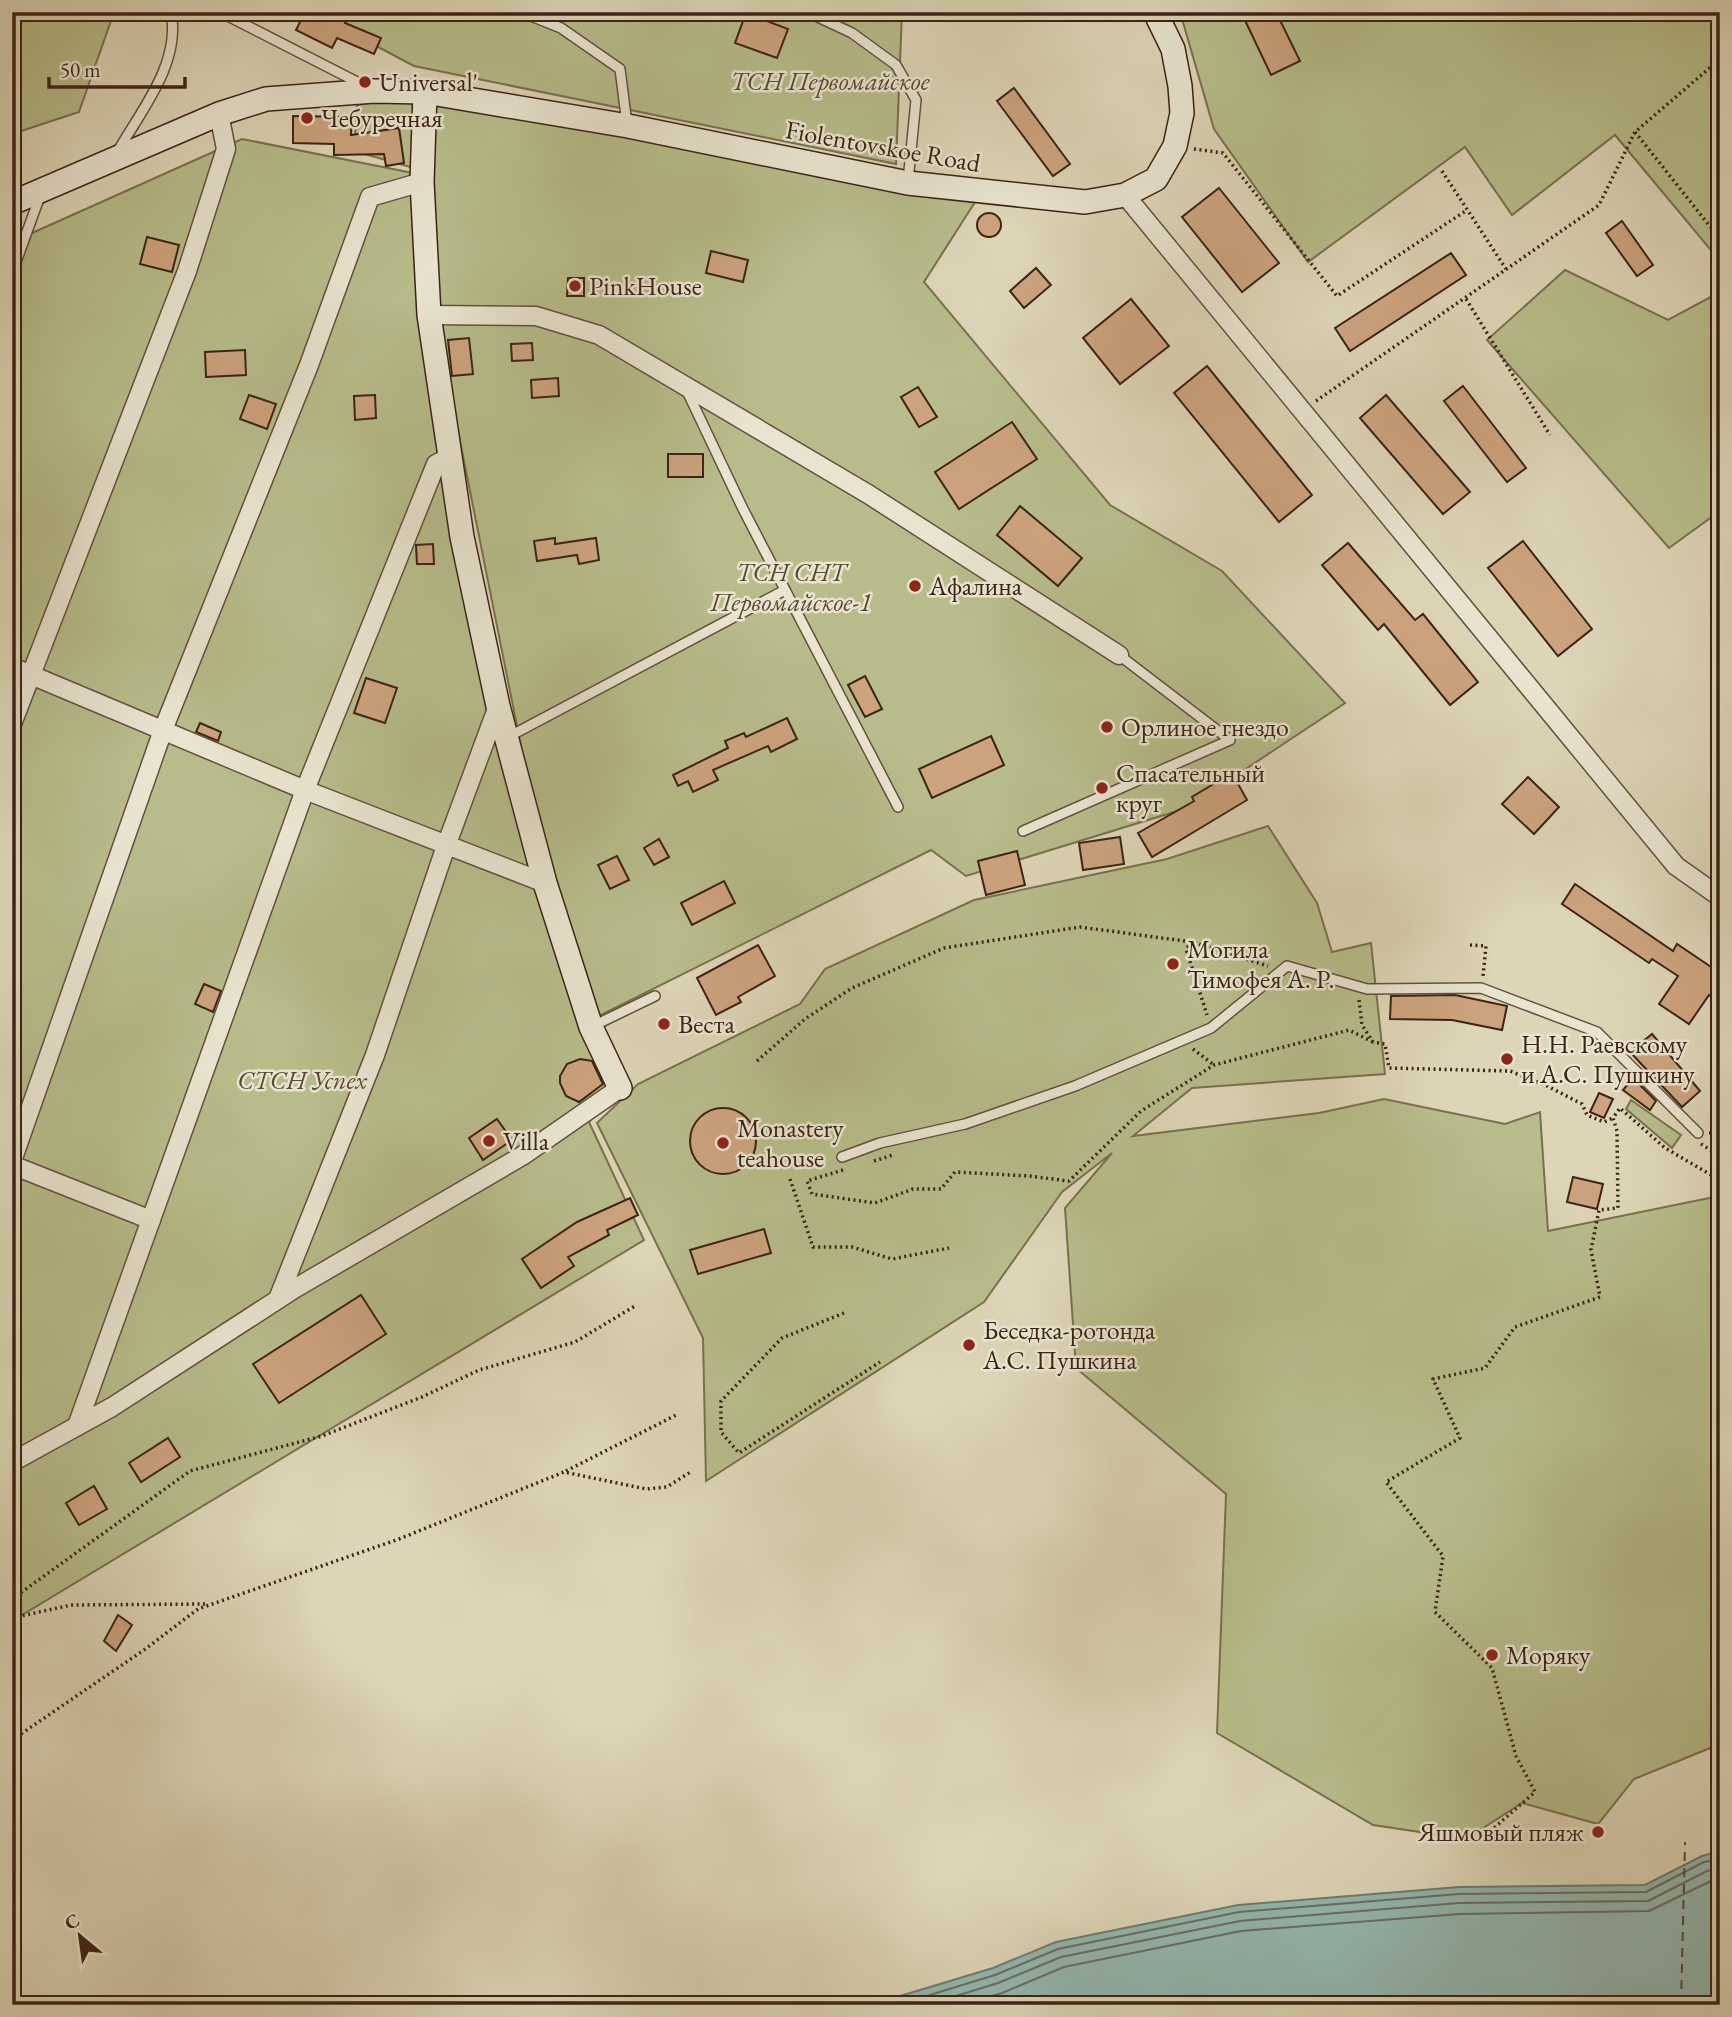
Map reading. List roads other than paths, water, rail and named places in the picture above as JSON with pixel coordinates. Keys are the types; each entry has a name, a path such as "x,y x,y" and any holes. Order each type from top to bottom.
{"main road":[{"name":"Fiolentovskoe Road","path":"12,204 219,114 266,99 374,91 425,92 628,126 908,183 1086,202 1125,195 1156,179 1175,146 1182,113 1180,86 1173,49 1155,12"},
{"path":"425,92 422,182 429,315 462,537 498,706 545,883 591,1027 620,1088"}],"street":[{"path":"12,724 187,271 226,149 219,114"},
{"path":"151,1220 12,1163 163,730 304,377 370,197 422,182"},
{"path":"1125,195 1676,866 1720,897"},
{"path":"429,315 536,316 599,335 868,494 1119,655"},
{"path":"77,1426 305,790 436,464 451,457"},
{"path":"12,667 305,790 545,883"},
{"path":"278,1299 375,1055 446,846 498,706"},
{"path":"12,1462 112,1407 278,1299 522,1156 620,1088"}],"lane":[{"path":"113,158 163,75 174,31 171,12"},
{"path":"219,12 374,91"},
{"path":"521,12 561,28 620,69 628,126"},
{"path":"807,12 852,33 896,65 916,100 908,183"},
{"path":"12,273 43,190"},
{"path":"683,384 743,509 898,807"},
{"path":"506,738 785,590"},
{"path":"1023,831 1230,740 1119,655"},
{"path":"842,1157 880,1143 965,1124 1075,1086 1211,1028 1287,966 1358,987 1382,990 1481,988 1598,1032 1698,1133"},
{"path":"591,1027 655,996"}],"water":[{"path":"1720,1851 1720,2005 881,2005 887,2000 993,1968 1056,1942 1238,1905 1459,1887 1645,1885 1702,1856"}],"place":[{"name":"Universal'","path":"365,82"},
{"name":"Чебуречная","path":"307,118"},
{"name":"PinkHouse","path":"575,286"},
{"name":"Афалина","path":"915,586"},
{"name":"Орлиное гнездо","path":"1107,727"},
{"name":"Спасательный круг","path":"1102,788"},
{"name":"Могила Тимофея А. Р.","path":"1173,964"},
{"name":"Веста","path":"664,1024"},
{"name":"Н.Н. Раевскому и А.С. Пушкину","path":"1507,1059"},
{"name":"Villa","path":"489,1141"},
{"name":"Monastery teahouse","path":"723,1143"},
{"name":"Беседка-ротонда А.С. Пушкина","path":"969,1345"},
{"name":"Моряку","path":"1492,1655"},
{"name":"Яшмовый пляж","path":"1598,1832"}],"park label":[{"name":"ТСН Первомайское","path":"830,81"},
{"name":"ТСН СНТ Первомайское-1","path":"791,587"},
{"name":"СТСН Успех","path":"302,1080"}]}
